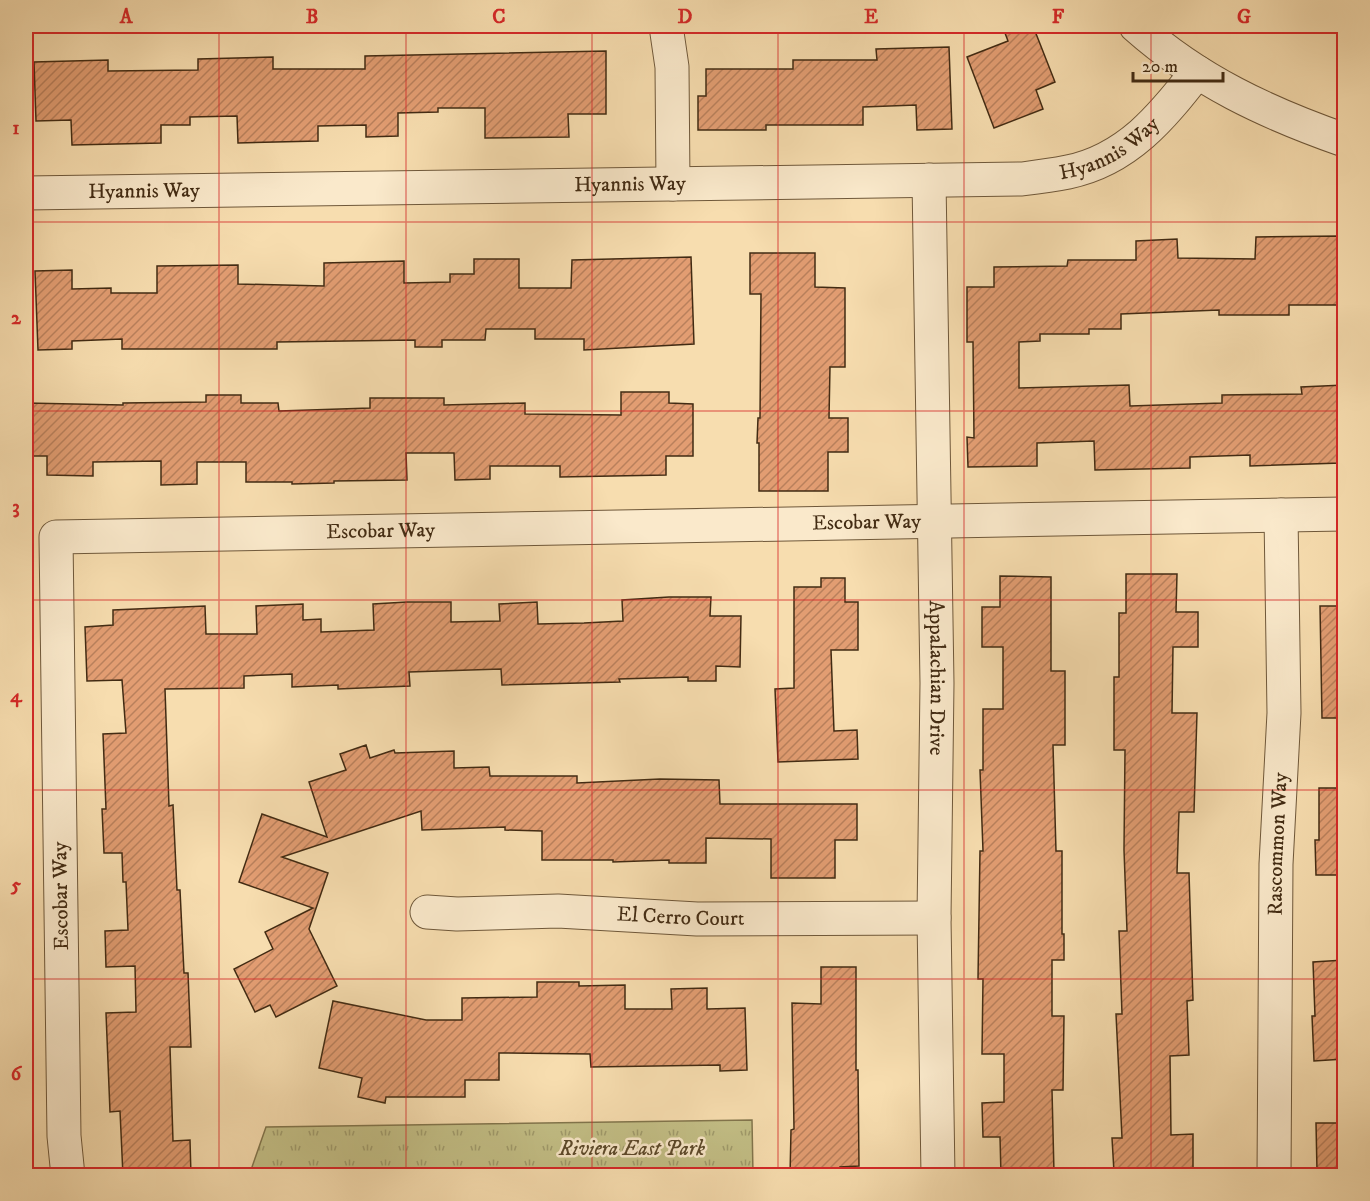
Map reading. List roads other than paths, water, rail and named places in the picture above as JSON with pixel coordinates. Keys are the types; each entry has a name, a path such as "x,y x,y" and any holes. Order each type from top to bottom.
{"street":[{"path":"666,26 672,67 673,184"},
{"path":"1136,26 1197,72 1244,100 1295,123 1344,140"},
{"name":"Hyannis Way","path":"26,192 1022,179 1070,172 1092,165 1123,148 1152,127 1197,72"},
{"name":"Appalachian Drive","path":"929,180 937,683 934,918 938,1176"},
{"name":"Escobar Way","path":"68,1176 64,1136 56,537 1344,514"},
{"name":"Rascommon Way","path":"1274,1176 1275,876 1284,714 1281,515"},
{"name":"El Cerro Court","path":"427,912 457,914 558,911 697,919 934,918"}],"park label":[{"name":"Riviera East Park","path":"632,1149"}]}
